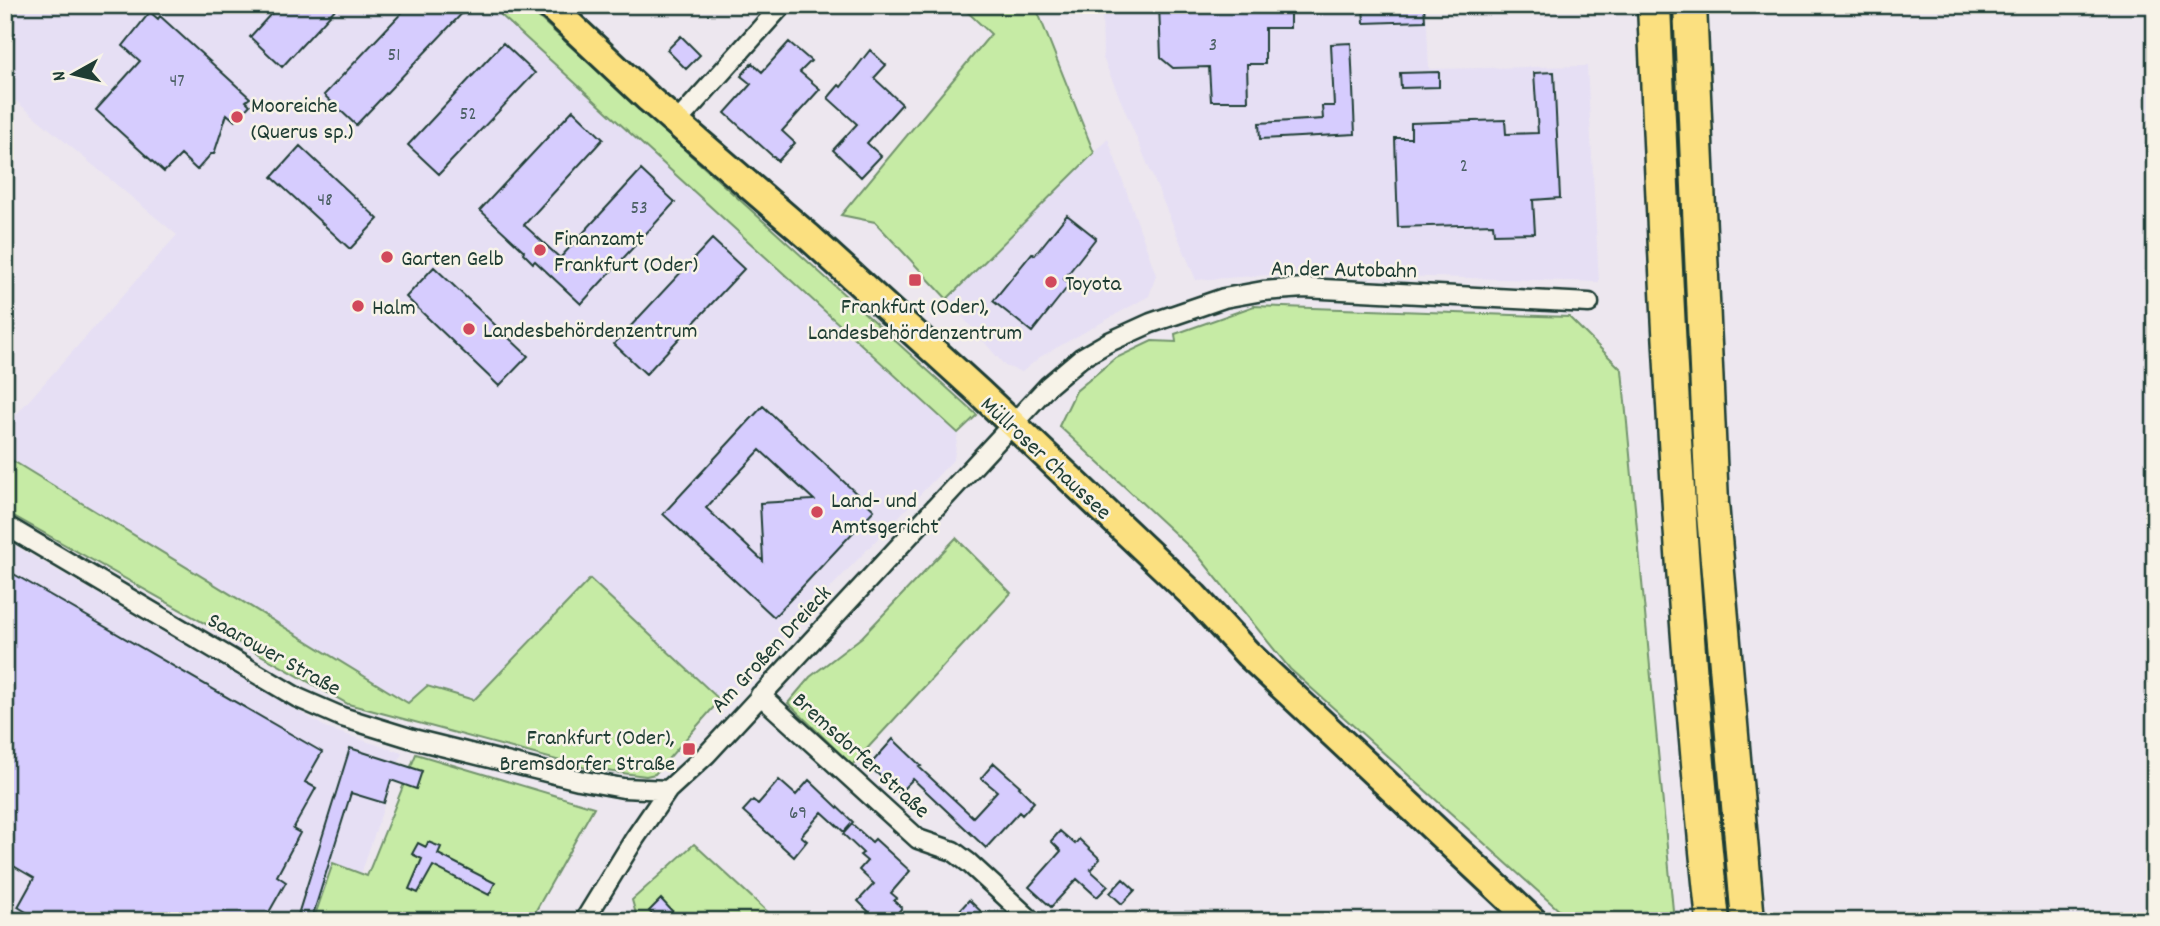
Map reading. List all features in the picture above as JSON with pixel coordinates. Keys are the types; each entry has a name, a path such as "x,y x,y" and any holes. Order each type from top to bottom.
{"highway":[{"path":"1654,5 1667,315 1685,583 1713,921"},
{"path":"1690,5 1712,503 1748,921"}],"main road":[{"name":"Müllroser Chaussee","path":"550,5 1013,424 1194,596 1248,654 1533,921"}],"street":[{"path":"677,122 782,5"},
{"name":"An der Autobahn","path":"1013,424 1048,386 1081,358 1151,323 1224,298 1263,291 1304,288 1589,303"},
{"name":"Am Großen Dreieck","path":"584,921 668,790 706,754 1013,424"},
{"name":"Saarower Straße","path":"5,525 299,698 342,717 412,738 579,780 623,788 668,790"},
{"name":"Bremsdorfer Straße","path":"760,695 918,839 953,851 1032,921"}],"shaded area":[{"name":"Landesbehördenzentrum","path":"5,5 491,5 958,433 954,459 722,701 590,579 474,700 427,686 408,704 5,456 5,427 177,235 5,92"},
{"path":"1102,5 1426,5 1429,69 1587,66 1599,282 1299,273 1196,280 1103,58"},
{"path":"1108,139 1156,275 1149,296 1040,357 1022,372 1005,366 947,299"},
{"path":"5,540 329,729 402,753 361,874 333,864 313,921 5,921"}],"green space":[{"path":"490,5 525,5 977,415 958,433"},
{"path":"960,5 1035,5 1094,153 947,299 875,222 841,215 991,34"},
{"path":"1254,306 1569,317 1622,370 1674,921 1571,921 1290,669 1197,554 1059,426 1076,391 1114,359 1152,341 1176,342 1175,334"},
{"path":"5,456 408,703 427,686 474,700 590,579 720,700 655,774 646,776 590,769 348,704 5,511"},
{"path":"956,538 1011,593 852,765 788,703 810,677 862,637"},
{"path":"416,754 594,807 530,921 313,921 333,863 367,876"},
{"path":"694,844 771,915 765,921 638,921 632,900"}],"building":[{"path":"279,5 339,5 282,67 250,37"},
{"path":"409,5 470,5 356,125 324,95"},
{"path":"1159,5 1290,5 1290,28 1265,28 1265,64 1247,64 1248,101 1211,101 1209,67 1173,68 1161,58"},
{"path":"1363,5 1424,5 1425,21 1364,23"},
{"path":"150,12 158,19 160,16 250,98 246,101 250,105 235,121 227,114 214,154 197,170 181,155 164,172 96,110 140,61 123,46"},
{"path":"681,36 700,55 686,69 667,50"},
{"path":"789,42 811,61 800,72 820,89 782,131 795,143 778,161 725,113 751,84 741,76 752,63 762,72"},
{"path":"503,43 535,73 439,174 408,145"},
{"path":"1351,43 1355,134 1260,139 1259,123 1323,119 1322,106 1334,106 1331,44"},
{"path":"870,50 886,65 874,78 902,104 867,143 881,156 861,177 833,150 857,124 828,98 839,85 841,87"},
{"path":"1439,72 1439,87 1401,88 1400,73"},
{"path":"1554,72 1560,198 1533,200 1535,233 1494,234 1493,224 1398,227 1395,138 1411,138 1411,123 1505,120 1506,134 1538,133 1534,73"},
{"path":"573,110 603,139 524,225 560,258 641,170 675,202 581,304 535,261 533,263 524,251 480,210"},
{"path":"300,146 378,219 350,249 272,177"},
{"path":"1067,215 1096,238 1064,279 1070,284 1032,332 993,301"},
{"path":"712,239 744,269 646,374 614,344"},
{"path":"434,267 528,356 499,386 406,297"},
{"name":"Land- und Amtsgericht","path":"763,406 874,510 774,617 663,514","holes":["760,450 814,500 760,503 763,561 706,508"]},
{"path":"5,569 322,752 305,782 316,788 293,829 300,833 277,876 286,882 264,921 228,921 219,916 216,921 41,921 18,907 34,878 5,861"},
{"path":"893,739 973,817 997,791 981,778 994,763 1034,802 1022,815 1019,812 986,848 913,779 899,793 869,766"},
{"path":"350,748 422,771 416,789 391,780 384,803 351,793 311,921 296,921"},
{"path":"779,780 796,795 809,780 853,822 844,832 822,812 801,836 807,841 794,857 743,811 753,800 758,804"},
{"path":"852,824 872,842 875,839 910,871 891,893 897,898 894,901 902,908 890,921 878,921 858,901 874,884 859,870 867,861 860,855 863,853 843,834"},
{"path":"1060,831 1075,844 1079,839 1100,859 1090,870 1108,886 1097,897 1077,879 1051,907 1029,887 1061,851 1051,841"},
{"path":"428,842 441,847 438,854 495,883 489,895 433,866 418,893 409,889 422,859 412,854 418,843 426,847"},
{"path":"1123,879 1135,890 1122,904 1110,893"},
{"path":"661,899 673,912 665,921 659,921 649,911"},
{"path":"969,900 991,921 950,921"}],"place":[{"name":"Mooreiche (Querus sp.)","path":"237,117"},
{"name":"Finanzamt Frankfurt (Oder)","path":"540,250"},
{"name":"Garten Gelb","path":"387,257"},
{"name":"Frankfurt (Oder), Landesbehördenzentrum","path":"915,280"},
{"name":"Toyota","path":"1051,282"},
{"name":"Halm","path":"358,306"},
{"name":"Landesbehördenzentrum","path":"469,329"},
{"name":"Land- und Amtsgericht","path":"817,512"},
{"name":"Frankfurt (Oder), Bremsdorfer Straße","path":"689,749"}]}
